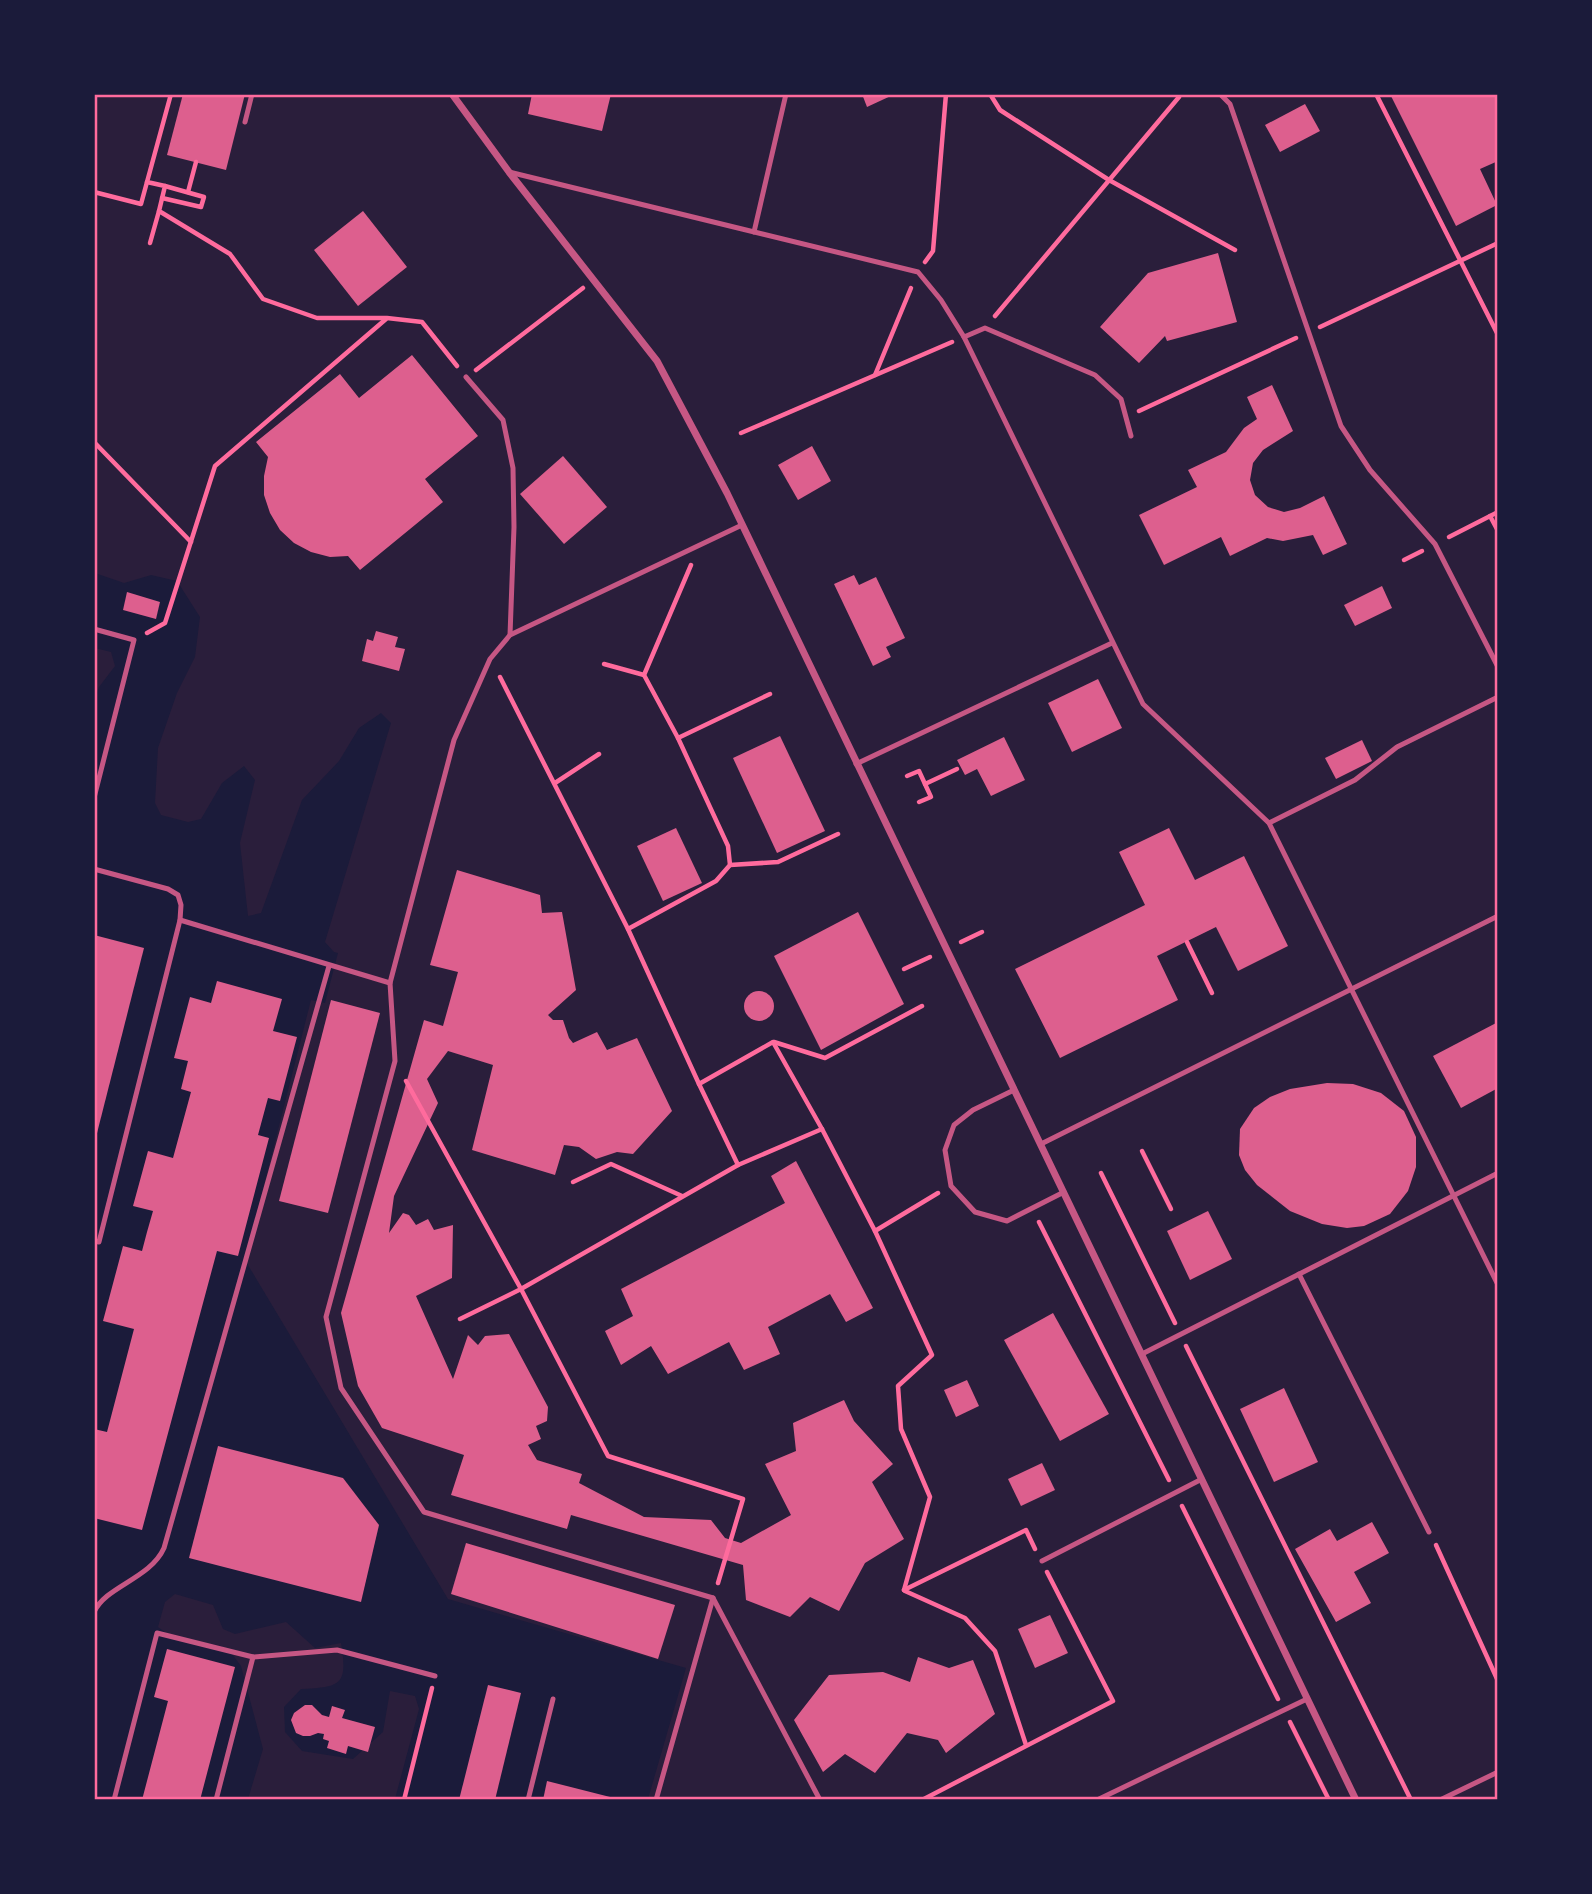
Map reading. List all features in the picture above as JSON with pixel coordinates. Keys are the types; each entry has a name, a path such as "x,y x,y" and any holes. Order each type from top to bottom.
{"street":[{"path":"452,94 509,172 657,361 742,526 1356,1800"}],"lane":[{"path":"245,122 252,94"},
{"path":"754,232 786,94"},
{"path":"1220,94 1230,104 1341,426 1370,470 1435,544 1497,667"},
{"path":"509,172 918,272 941,299 964,337 1143,704 1269,823 1497,1285"},
{"path":"964,337 985,328 1095,375 1121,399 1131,436"},
{"path":"466,377 502,420 513,468 510,635"},
{"path":"742,526 510,635 490,659 454,740 390,983 395,1062 326,1317 341,1388 424,1512 713,1598 820,1800"},
{"path":"94,629 134,640 94,798"},
{"path":"856,764 1112,643"},
{"path":"1269,823 1355,780 1397,747 1497,697"},
{"path":"94,869 175,892 181,905 180,920 99,1242 94,1241"},
{"path":"1041,1144 1497,916"},
{"path":"180,920 390,983"},
{"path":"94,1612 97,1606 154,1565 164,1548 329,966"},
{"path":"1014,1090 973,1110 954,1125 945,1150 951,1185 975,1212 1007,1221 1064,1192"},
{"path":"1142,1354 1497,1173"},
{"path":"1299,1274 1429,1532"},
{"path":"1042,1561 1202,1479"},
{"path":"656,1800 713,1598"},
{"path":"114,1800 157,1633 253,1657 337,1650 435,1676"},
{"path":"216,1800 253,1657"},
{"path":"528,1800 553,1699"},
{"path":"1097,1800 1307,1699"},
{"path":"1440,1800 1497,1772"}],"path":[{"path":"94,192 141,204 171,94"},
{"path":"875,375 918,272 933,251 946,94"},
{"path":"990,94 1000,110 1109,180 1235,250"},
{"path":"1376,94 1497,335"},
{"path":"985,328 1179,97"},
{"path":"188,192 196,162"},
{"path":"147,182 204,197 201,207 162,198"},
{"path":"150,243 165,186"},
{"path":"159,211 230,254 263,299 317,318 387,318 422,322 466,377 595,279"},
{"path":"134,640 166,623 215,466 387,318"},
{"path":"741,432 964,337"},
{"path":"94,442 191,542"},
{"path":"1490,516 1497,531"},
{"path":"644,675 699,546"},
{"path":"490,659 628,929 737,1166"},
{"path":"604,664 644,675 678,738 728,846 730,865"},
{"path":"678,738 770,694"},
{"path":"555,783 599,754"},
{"path":"925,784 957,769"},
{"path":"907,776 919,771 931,797 919,802"},
{"path":"628,929 716,881 730,865 778,862 838,835"},
{"path":"960,942 982,932"},
{"path":"1187,942 1212,993"},
{"path":"904,969 930,957"},
{"path":"699,1084 773,1042 824,1058 922,1006"},
{"path":"773,1042 875,1231 932,1355 898,1386 901,1429 930,1497 904,1590"},
{"path":"395,1062 522,1289 608,1457 743,1499 713,1598"},
{"path":"460,1319 522,1289 737,1166 822,1129"},
{"path":"1142,1151 1171,1209"},
{"path":"607,1156 611,1164 683,1196"},
{"path":"573,1182 611,1164"},
{"path":"1101,1173 1411,1800"},
{"path":"875,1231 951,1185"},
{"path":"904,1590 1026,1530 1112,1701 922,1800"},
{"path":"1429,1532 1497,1681"},
{"path":"904,1590 965,1618 995,1651 1026,1745"},
{"path":"404,1800 435,1676"}],"shaded area":[{"path":"95,95 1497,95 1497,1799 648,1799 686,1668 448,1599 245,1260 311,1000 325,1003 338,953 325,942 391,723 381,713 359,728 339,761 302,800 261,913 248,916 240,843 255,780 244,766 222,783 201,819 188,822 161,815 155,803 158,748 177,693 195,657 200,617 177,581 151,575 124,583 95,573"},
{"path":"95,648 111,652 115,666 99,687 95,698"},
{"path":"175,1594 213,1605 223,1629 235,1634 286,1622 315,1648 341,1643 343,1668 339,1681 325,1687 301,1689 284,1707 285,1732 302,1751 353,1759 383,1732 390,1691 415,1696 419,1709 395,1799 248,1799 263,1749 241,1666 232,1654 221,1646 169,1635 158,1627 165,1602"}],"building":[{"path":"183,94 245,94 226,170 167,155"},
{"path":"532,94 611,94 602,131 528,114"},
{"path":"862,94 895,94 867,107"},
{"path":"1390,94 1498,94 1498,161 1480,169 1497,205 1456,226"},
{"path":"1305,104 1320,131 1280,152 1265,125"},
{"path":"363,211 407,267 358,306 314,250"},
{"path":"1218,253 1237,322 1167,341 1165,336 1139,363 1100,327 1148,273"},
{"path":"412,355 478,436 425,479 443,502 360,570 348,556 330,557 311,552 294,543 280,530 270,513 264,495 268,457 256,442 340,374 359,398"},
{"path":"1272,385 1293,431 1263,450 1253,463 1250,480 1255,495 1268,507 1284,512 1300,508 1324,496 1347,544 1323,555 1313,535 1283,541 1267,538 1230,556 1221,537 1164,565 1139,515 1197,487 1188,470 1226,452 1244,428 1257,419 1247,397"},
{"path":"812,446 831,481 798,500 778,465"},
{"path":"563,456 607,507 564,544 520,494"},
{"path":"854,575 859,585 876,577 905,638 886,647 891,657 873,666 834,584"},
{"path":"1382,586 1392,608 1355,626 1344,605"},
{"path":"127,592 160,602 156,619 123,610"},
{"path":"376,631 398,637 395,647 405,649 399,671 362,661 367,639 373,641"},
{"path":"1098,679 1122,728 1072,752 1048,703"},
{"path":"780,736 825,831 777,853 733,758"},
{"path":"1004,737 1025,780 991,796 977,769 965,775 957,760"},
{"path":"1362,740 1372,761 1336,779 1325,758"},
{"path":"676,828 702,883 663,901 637,846"},
{"path":"1169,828 1195,880 1244,856 1288,946 1238,971 1216,927 1157,956 1178,1000 1060,1058 1015,969 1145,905 1119,852"},
{"path":"457,870 540,895 542,913 562,912 576,990 548,1015 553,1020 563,1020 573,1043 597,1032 607,1050 637,1038 672,1111 633,1154 617,1152 596,1159 579,1147 564,1145 555,1175 472,1150 493,1065 448,1051 427,1079 438,1103 394,1196 389,1233 403,1213 409,1215 416,1225 428,1219 434,1230 453,1225 452,1278 416,1296 453,1379 468,1335 478,1345 485,1336 509,1334 548,1407 547,1421 536,1426 541,1439 528,1445 537,1460 582,1474 579,1483 644,1517 711,1520 725,1538 741,1543 791,1515 765,1464 796,1451 793,1423 844,1400 854,1421 893,1464 872,1482 904,1539 865,1563 839,1611 810,1597 790,1617 746,1600 743,1565 571,1515 567,1529 451,1495 464,1455 382,1428 358,1386 341,1313 424,1020 443,1026 458,972 430,965"},
{"path":"858,912 904,1004 821,1050 774,956"},
{"path":"94,935 144,948 95,1141 94,1140"},
{"path":"217,981 282,999 273,1031 297,1037 280,1101 268,1098 258,1135 269,1138 238,1256 217,1251 142,1530 94,1518 94,1429 107,1432 134,1329 103,1321 123,1246 142,1251 153,1211 133,1206 148,1151 173,1158 191,1092 181,1089 188,1061 174,1058 190,997 211,1003"},
{"path":"759,991 770,995 774,1006 770,1017 759,1021 748,1017 744,1006 748,995"},
{"path":"331,1000 380,1013 328,1213 279,1201"},
{"path":"1498,1022 1498,1088 1461,1108 1433,1056"},
{"path":"1327,1083 1353,1084 1381,1093 1404,1111 1416,1137 1416,1167 1408,1191 1390,1214 1364,1226 1347,1228 1322,1224 1290,1211 1257,1185 1245,1170 1239,1155 1240,1129 1254,1108 1270,1097 1290,1089"},
{"path":"796,1161 873,1308 846,1322 830,1294 768,1327 780,1354 744,1370 729,1342 668,1374 651,1346 621,1365 605,1331 633,1316 621,1289 785,1203 771,1176"},
{"path":"1208,1211 1232,1259 1190,1280 1167,1231"},
{"path":"1053,1313 1109,1414 1060,1441 1004,1340"},
{"path":"967,1380 979,1406 956,1417 944,1390"},
{"path":"1284,1388 1318,1462 1274,1482 1240,1409"},
{"path":"218,1446 343,1478 379,1525 361,1602 189,1558"},
{"path":"1042,1463 1055,1490 1021,1506 1008,1479"},
{"path":"1372,1522 1389,1553 1354,1572 1371,1603 1336,1622 1295,1549 1330,1529 1337,1541"},
{"path":"466,1543 675,1605 658,1659 451,1594"},
{"path":"1050,1615 1068,1653 1035,1668 1018,1629"},
{"path":"167,1649 235,1667 200,1800 142,1800 168,1701 154,1697"},
{"path":"918,1657 949,1668 973,1660 995,1714 946,1753 938,1740 907,1733 875,1773 845,1754 823,1772 794,1720 829,1675 883,1672 910,1682"},
{"path":"488,1685 521,1693 495,1800 459,1800"},
{"path":"305,1705 312,1705 322,1715 329,1717 332,1706 345,1710 342,1718 375,1727 368,1752 348,1746 346,1754 327,1748 329,1741 323,1739 324,1734 303,1736 296,1733 291,1720 294,1713"},
{"path":"547,1781 618,1799 618,1800 543,1800"}]}
